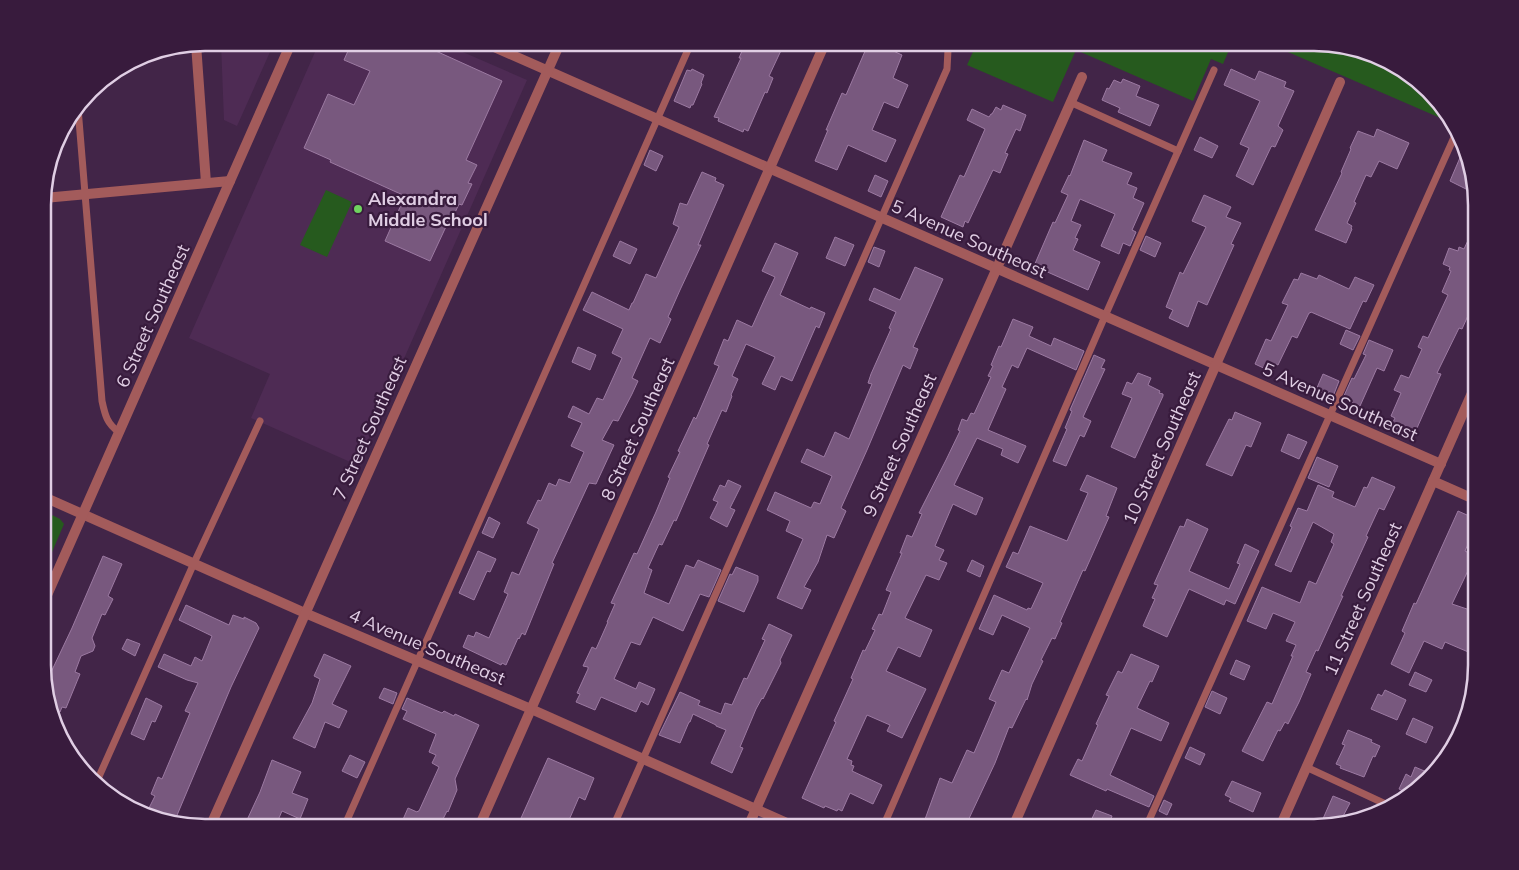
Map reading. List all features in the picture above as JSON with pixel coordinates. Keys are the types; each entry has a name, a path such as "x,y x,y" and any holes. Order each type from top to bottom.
{"street":[{"name":"8 Street Southeast","path":"483,819 822,51"},
{"path":"197,52 206,183"},
{"name":"6 Street Southeast","path":"51,586 286,52"},
{"name":"5 Avenue Southeast","path":"507,52 1441,464"},
{"name":"7 Street Southeast","path":"214,819 556,52"},
{"name":"9 Street Southeast","path":"752,819 1082,77"},
{"name":"10 Street Southeast","path":"1017,818 1340,82"},
{"path":"52,197 230,181"},
{"name":"11 Street Southeast","path":"1284,818 1467,405"},
{"path":"1433,481 1467,496"},
{"name":"4 Avenue Southeast","path":"51,500 777,818"}],"lane":[{"path":"617,819 948,69 948,51"},
{"path":"348,819 688,52"},
{"path":"886,818 1214,70"},
{"path":"1070,102 1178,151"},
{"path":"79,118 102,401 110,426 119,432"},
{"path":"1150,818 1453,139"},
{"path":"100,777 194,563 260,421"},
{"path":"1306,767 1382,802"}],"shaded area":[{"path":"221,52 270,52 237,126 224,120"},
{"name":"Alexandra Middle School","path":"315,52 462,52 527,80 357,465 251,418 270,374 189,338"}],"green space":[{"path":"973,51 1075,51 1053,102 967,65"},
{"path":"1079,51 1229,51 1223,64 1211,59 1193,101"},
{"path":"1286,51 1334,53 1354,56 1373,63 1408,83 1430,104 1442,119"},
{"path":"326,190 352,202 327,257 300,245"},
{"path":"51,514 60,519 64,524 51,555"}],"building":[{"path":"781,51 769,76 773,78 767,93 765,92 748,131 744,129 743,132 718,121 719,118 714,117 741,58 739,58 742,52"},
{"path":"865,51 894,51 902,55 893,78 908,85 898,108 884,102 872,130 896,140 886,162 848,145 837,170 815,161 842,93 846,95"},
{"path":"348,52 438,52 502,81 466,160 477,165 468,183 472,184 462,205 459,204 452,219 450,218 430,261 385,241 405,196 304,148 328,94 354,105 370,71 344,60"},
{"path":"692,69 704,75 702,84 690,108 674,101 687,70 691,71"},
{"path":"1231,69 1255,80 1259,71 1286,82 1284,87 1294,91 1278,126 1283,130 1275,147 1271,147 1253,185 1236,176 1249,148 1240,144 1260,101 1224,85"},
{"path":"1123,79 1140,86 1136,96 1159,105 1150,126 1118,112 1120,108 1102,100 1107,88 1109,89 1114,80 1121,83"},
{"path":"1003,105 1026,115 1020,131 1016,129 1005,153 1008,154 1000,173 993,170 968,223 965,221 963,227 941,217 960,175 964,177 985,129 967,120 972,109 989,117 996,107 1001,110"},
{"path":"1377,129 1409,143 1397,169 1379,161 1371,177 1366,175 1347,223 1352,226 1352,229 1346,243 1315,230 1342,173 1358,131 1374,137"},
{"path":"1200,137 1218,146 1212,158 1194,150"},
{"path":"1084,140 1107,150 1102,161 1132,173 1127,184 1137,188 1133,198 1144,203 1132,230 1136,232 1130,246 1123,243 1119,254 1101,246 1115,214 1080,199 1071,221 1081,225 1075,238 1078,239 1073,250 1100,262 1088,290 1034,266 1053,222 1055,223 1068,195 1061,192 1070,176"},
{"path":"650,150 663,156 656,171 644,165"},
{"path":"1460,157 1466,189 1450,181"},
{"path":"702,172 716,178 715,181 724,185 698,245 701,245 668,317 671,319 660,343 650,338 632,378 638,381 632,394 618,421 613,420 602,440 614,445 596,484 589,483 552,563 554,564 525,635 522,633 518,638 506,665 502,663 501,665 463,647 468,635 474,637 476,632 489,638 508,594 504,592 512,572 519,575 539,529 527,523 538,500 541,501 549,483 556,486 559,479 570,483 584,452 571,446 582,423 568,417 573,406 589,414 597,398 603,400 622,358 612,353 623,329 583,310 592,292 629,310 646,274 656,278 679,227 673,224 680,203 687,205"},
{"path":"875,175 888,181 881,197 868,191"},
{"path":"1204,195 1231,207 1226,217 1241,223 1231,244 1234,245 1207,305 1198,301 1188,327 1169,318 1173,310 1166,307 1180,272 1183,274 1206,227 1192,221"},
{"path":"1146,236 1161,243 1155,257 1140,250"},
{"path":"835,237 854,245 845,266 826,258"},
{"path":"620,241 637,249 630,264 613,256"},
{"path":"1467,242 1467,318 1462,329 1459,328 1437,373 1441,374 1413,437 1391,426 1395,418 1391,416 1401,393 1394,390 1401,375 1409,378 1422,349 1418,347 1423,336 1428,338 1448,295 1442,292 1451,271 1449,270 1450,267 1443,264 1449,248 1458,251 1459,247 1464,249"},
{"path":"775,243 798,253 780,295 810,309 811,307 825,313 819,328 816,326 792,381 781,376 775,390 762,384 775,357 746,344 732,376 738,379 726,412 722,410 676,521 674,520 662,545 659,544 648,568 652,570 644,593 669,604 686,565 694,568 698,560 721,570 709,597 700,594 683,631 653,617 640,645 631,642 614,679 636,689 639,682 655,689 648,705 641,701 636,712 601,697 595,710 576,702 580,694 577,693 588,669 588,667 583,666 592,647 596,649 615,604 611,603 634,553 637,554 670,478 668,477 680,452 678,451 694,417 696,419 719,366 714,364 724,339 728,341 737,320 752,327 775,277 762,271"},
{"path":"874,247 885,251 879,267 868,262"},
{"path":"915,267 943,279 913,347 918,349 910,369 903,365 841,508 846,511 834,538 827,535 818,562 804,587 811,590 802,609 777,598 803,539 786,531 790,521 767,510 775,492 811,508 814,502 820,504 832,476 801,462 807,449 824,457 835,432 849,439 872,384 868,383 891,329 889,328 896,312 869,300 874,288 900,300"},
{"path":"1301,273 1317,279 1319,275 1349,289 1355,277 1374,285 1366,302 1363,301 1350,329 1311,312 1309,313 1297,338 1292,336 1278,365 1276,364 1272,372 1255,364 1266,339 1271,341 1288,305 1282,303 1294,279 1298,280"},
{"path":"1013,319 1033,327 1029,336 1051,346 1054,338 1084,351 1076,370 1027,348 1018,368 1012,365 1002,387 1006,389 988,430 1026,446 1018,463 1001,455 1003,449 977,438 954,485 983,498 976,515 953,504 935,546 944,550 939,560 947,563 939,580 926,575 905,618 932,630 920,657 898,647 886,671 926,689 902,738 887,731 890,725 867,715 847,759 852,761 851,765 854,766 852,771 882,785 873,804 850,793 842,811 825,806 824,808 802,798 836,722 834,721 853,679 851,678 863,650 865,651 875,630 872,629 879,614 882,615 891,592 886,590 902,553 900,553 907,535 912,537 922,514 919,513 960,431 958,430 962,419 967,421 971,413 974,414 991,377 988,376 993,366 991,365"},
{"path":"1346,330 1360,336 1353,350 1340,344"},
{"path":"1369,340 1393,350 1384,371 1377,368 1360,406 1343,398 1366,355 1363,354"},
{"path":"578,347 596,355 590,370 572,362"},
{"path":"1094,355 1105,360 1101,368 1105,369 1083,417 1091,421 1084,437 1080,435 1066,466 1053,461 1067,429 1065,428 1072,411 1070,410"},
{"path":"1138,373 1151,378 1148,385 1160,391 1159,393 1163,394 1163,396 1135,458 1111,447 1132,398 1122,394 1127,382 1132,384"},
{"path":"1323,374 1339,381 1334,394 1329,392 1327,395 1316,390"},
{"path":"1235,412 1261,423 1251,447 1246,445 1232,476 1206,465 1229,419 1232,420"},
{"path":"1288,434 1307,442 1299,459 1281,451"},
{"path":"1317,457 1338,466 1329,487 1308,478"},
{"path":"1087,475 1117,488 1106,516 1109,517 1085,571 1083,570 1060,622 1062,623 1055,639 1052,638 1041,660 1043,661 1027,700 1012,728 1009,727 995,763 969,818 925,818 940,778 952,783 967,750 974,753 996,702 989,699 1002,670 1009,673 1030,628 1002,615 993,635 979,629 994,595 1027,610 1028,608 1031,609 1043,583 1006,567 1013,552 1018,554 1030,526 1067,541 1088,493 1080,490"},
{"path":"1372,477 1395,487 1384,510 1379,508 1366,536 1368,537 1341,596 1343,596 1318,651 1316,650 1306,672 1311,674 1299,702 1288,724 1285,722 1280,731 1278,730 1263,761 1242,751 1267,702 1272,704 1293,656 1291,656 1296,645 1286,641 1295,622 1273,613 1266,629 1247,621 1262,587 1300,603 1309,581 1316,584 1334,544 1331,542 1334,534 1313,522 1291,572 1275,565 1292,527 1290,526 1298,508 1307,511 1318,485 1334,492 1332,497 1355,507 1364,487 1367,488"},
{"path":"728,480 741,486 730,508 735,510 727,527 710,518 718,502 713,500 720,485 725,487"},
{"path":"1458,511 1467,515 1467,546 1465,551 1467,552 1467,573 1452,604 1467,609 1467,651 1445,642 1442,649 1424,641 1409,673 1391,664 1405,633 1402,631 1414,603 1416,604"},
{"path":"489,517 500,523 493,538 482,533"},
{"path":"1187,519 1208,529 1189,571 1229,589 1240,564 1237,563 1245,544 1259,551 1235,604 1226,600 1224,605 1189,589 1167,637 1143,626 1155,599 1152,598 1158,585 1154,584 1180,526 1184,527"},
{"path":"478,551 496,559 490,572 487,571 474,600 459,593"},
{"path":"103,556 122,564 108,596 113,599 105,615 102,614 92,638 95,646 93,651 81,656 75,672 80,674 66,708 62,707 60,712 58,711 54,695 52,671"},
{"path":"972,560 984,566 980,577 967,571"},
{"path":"736,567 758,576 758,581 744,612 718,601 730,574 732,575"},
{"path":"186,605 229,625 233,615 244,619 244,617 256,623 259,628 231,687 177,816 149,808 155,796 151,794 158,777 162,779 190,713 185,711 198,683 158,667 164,654 191,666 195,657 202,661 212,636 179,620"},
{"path":"769,624 792,635 780,660 781,663 756,709 740,747 743,748 732,773 711,763 726,730 693,714 680,743 659,735 680,692 700,701 698,705 721,714 725,703 732,705 744,678 747,679 765,640 762,639"},
{"path":"127,639 140,644 135,656 122,649"},
{"path":"324,654 351,666 332,704 347,711 339,728 325,722 315,748 293,738 312,703 320,679 314,676"},
{"path":"1131,654 1159,666 1137,708 1169,723 1161,741 1131,728 1110,775 1154,796 1149,807 1070,775 1078,759 1082,761 1109,696 1106,695 1118,671 1122,673"},
{"path":"1236,660 1250,666 1244,680 1230,674"},
{"path":"1415,672 1432,680 1426,692 1409,685"},
{"path":"384,688 397,693 393,704 379,698"},
{"path":"1385,690 1406,700 1397,720 1371,709 1378,694 1382,696"},
{"path":"1212,691 1227,698 1220,714 1205,707"},
{"path":"146,698 162,706 155,722 152,721 144,740 131,734"},
{"path":"407,698 442,713 444,711 454,716 455,714 479,725 455,779 457,790 443,819 403,819 408,808 419,811 439,767 432,763 436,755 429,752 436,734 403,719 407,711 402,709"},
{"path":"1413,718 1433,727 1426,743 1406,734"},
{"path":"1348,730 1372,740 1371,742 1380,746 1375,757 1373,756 1364,777 1340,768 1341,766 1336,764 1345,745 1342,744"},
{"path":"1190,747 1205,754 1200,765 1185,758"},
{"path":"350,755 365,762 357,778 342,771"},
{"path":"548,758 594,778 585,800 579,797 570,819 521,819"},
{"path":"272,760 301,772 292,793 308,799 300,819 282,811 279,819 247,819"},
{"path":"1415,767 1425,771 1408,787 1402,791 1399,789 1406,774 1411,777"},
{"path":"1232,781 1261,793 1253,812 1229,801 1231,798 1225,795"},
{"path":"1333,796 1350,803 1343,816 1323,818"},
{"path":"1164,800 1172,804 1167,815 1159,811"},
{"path":"1096,810 1112,816 1111,818 1092,818"}],"place":[{"name":"Alexandra Middle School","path":"358,209"}]}
